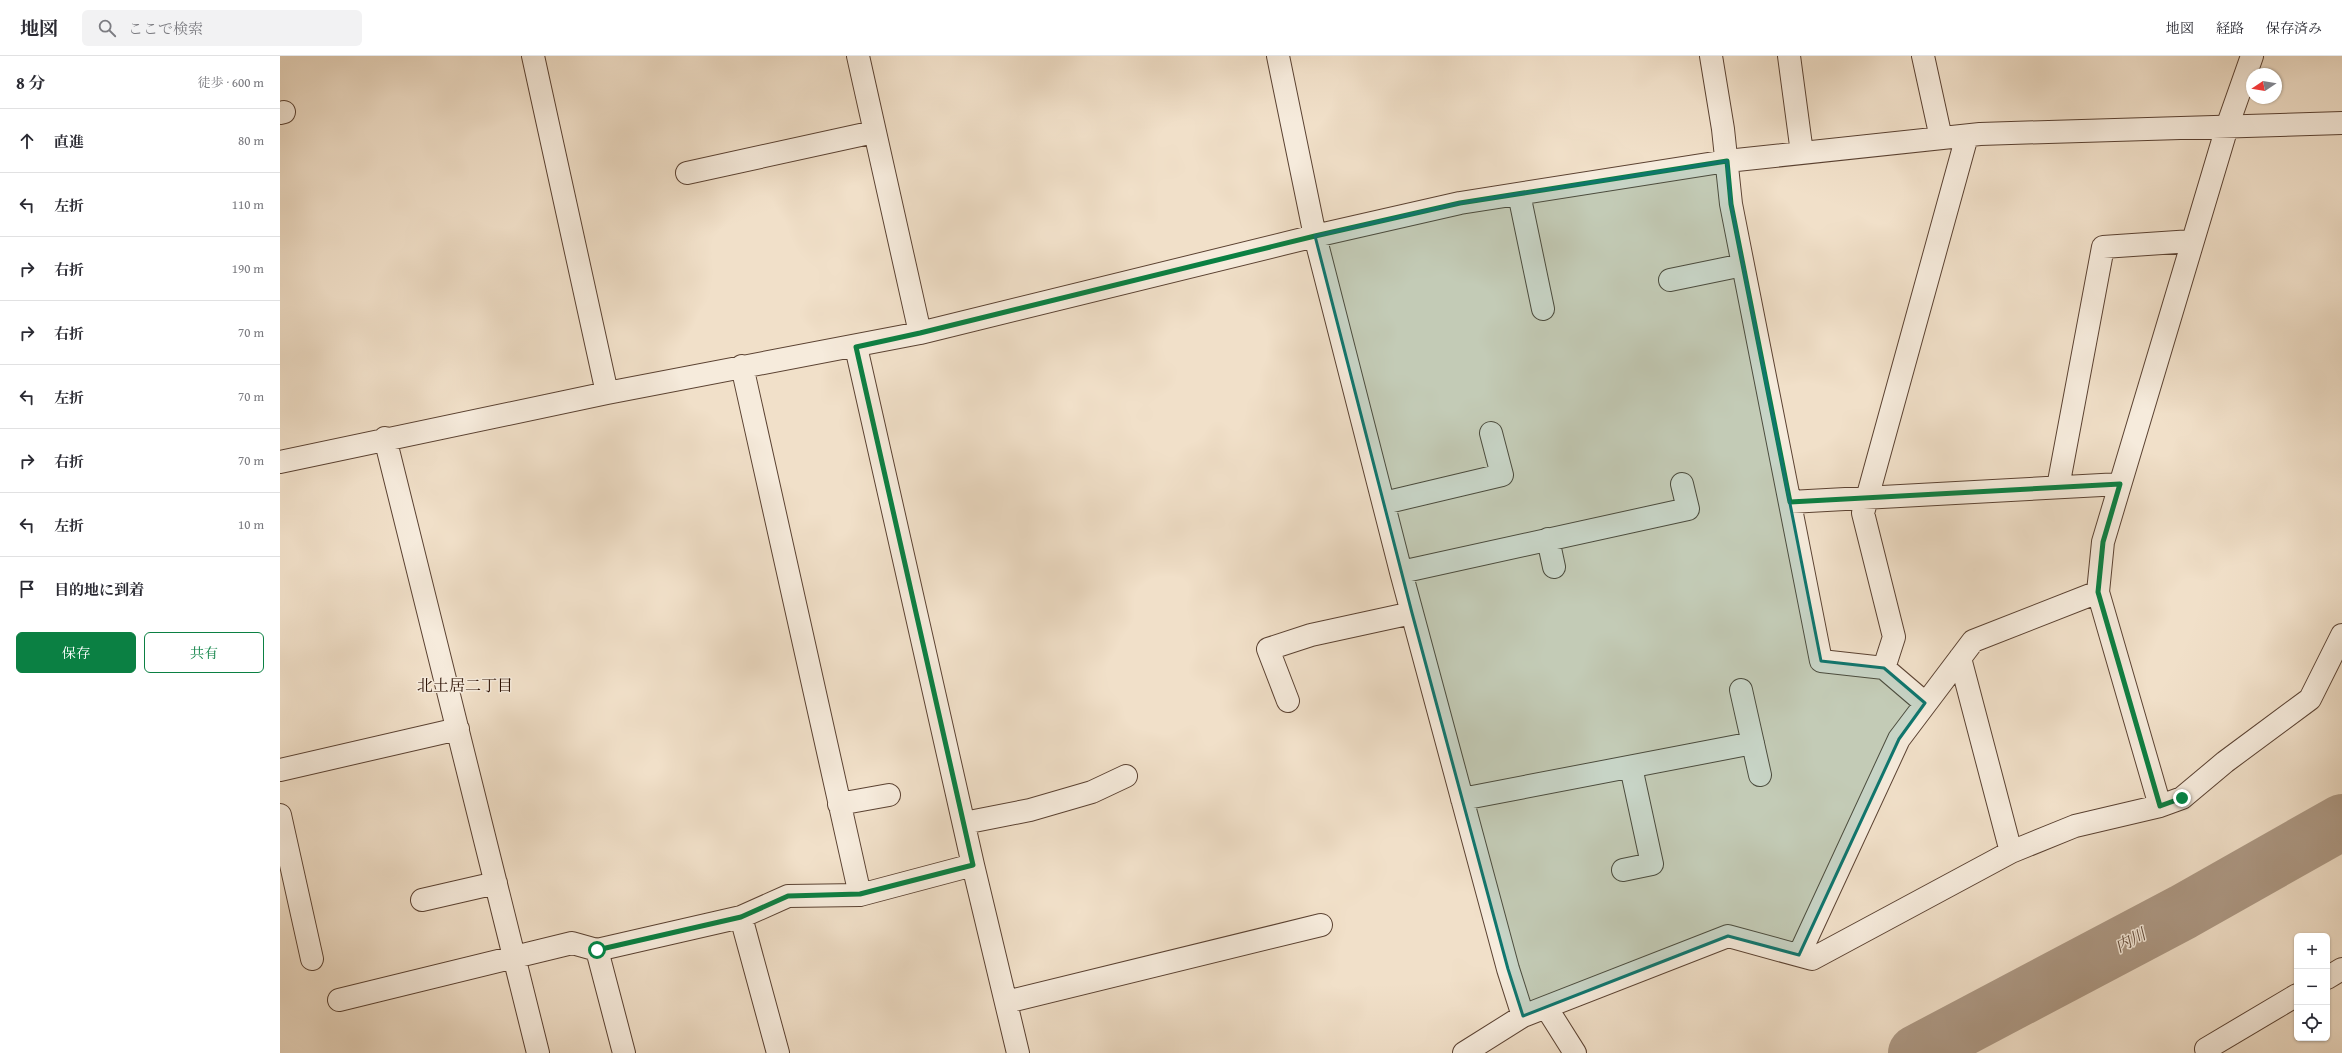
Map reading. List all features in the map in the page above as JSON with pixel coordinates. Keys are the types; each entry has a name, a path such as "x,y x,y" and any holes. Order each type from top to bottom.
{"street":[{"path":"534,56 606,393"},
{"path":"858,56 920,333"},
{"path":"1278,56 1315,236 1401,572 1508,970 1524,1016"},
{"path":"1711,56 1727,161 1731,204 1821,661 1884,668 1925,703"},
{"path":"1789,56 1802,153"},
{"path":"1923,56 1941,138"},
{"path":"2160,806 2098,592 2103,542 2192,241 2227,127 2252,56"},
{"path":"280,462 386,438 606,393 742,366 856,347 920,333 1315,236 1460,203 1727,161 1941,138 2342,123"},
{"path":"687,173 874,132"},
{"path":"1884,668 1894,637 1863,513 1967,136"},
{"path":"1519,194 1543,309"},
{"path":"2058,487 2103,247 2192,241"},
{"path":"1670,280 1743,265"},
{"path":"856,347 973,865 1018,1053"},
{"path":"742,366 860,894"},
{"path":"1384,503 1502,475 1491,433"},
{"path":"386,438 538,1053"},
{"path":"1401,572 1688,509 1682,484"},
{"path":"1790,502 2120,484"},
{"path":"1548,540 1554,567"},
{"path":"1799,955 1899,739 1973,641 2098,592"},
{"path":"1288,701 1268,648 1312,635 1412,613"},
{"path":"1464,1053 1524,1016 1728,936 1812,959 2012,852 2075,826 2160,806 2182,798 2225,762 2310,699 2342,635"},
{"path":"1960,658 2012,852"},
{"path":"1741,690 1760,775"},
{"path":"280,770 458,729"},
{"path":"1462,800 1753,743"},
{"path":"1624,870 1652,864 1631,767"},
{"path":"964,823 1051,804 1092,792 1126,776"},
{"path":"840,804 889,795"},
{"path":"280,815 312,959"},
{"path":"339,1000 572,943 597,950 741,917 788,896 860,894 973,865"},
{"path":"422,900 496,883"},
{"path":"741,917 778,1053"},
{"path":"1006,1002 1321,925"},
{"path":"597,950 624,1053"},
{"path":"2330,976 2342,969"},
{"path":"2206,1049 2294,997"},
{"path":"1546,1007 1575,1053"}],"highlighted area":[{"path":"1727,161 1731,204 1821,661 1884,668 1925,703 1899,739 1799,955 1728,936 1523,1016 1508,969 1412,613 1315,236 1460,203"}],"waterway":[{"name":"内川","path":"1916,1053 2183,912 2342,822"}],"district":[{"name":"北土居二丁目","path":"465,685"}],"route":[{"path":"597,950 741,917 788,896 860,894 973,865 856,347 920,333 1315,236 1460,203 1727,161 1731,204 1790,502 2120,484 2103,542 2098,592 2160,806 2182,798"}]}
